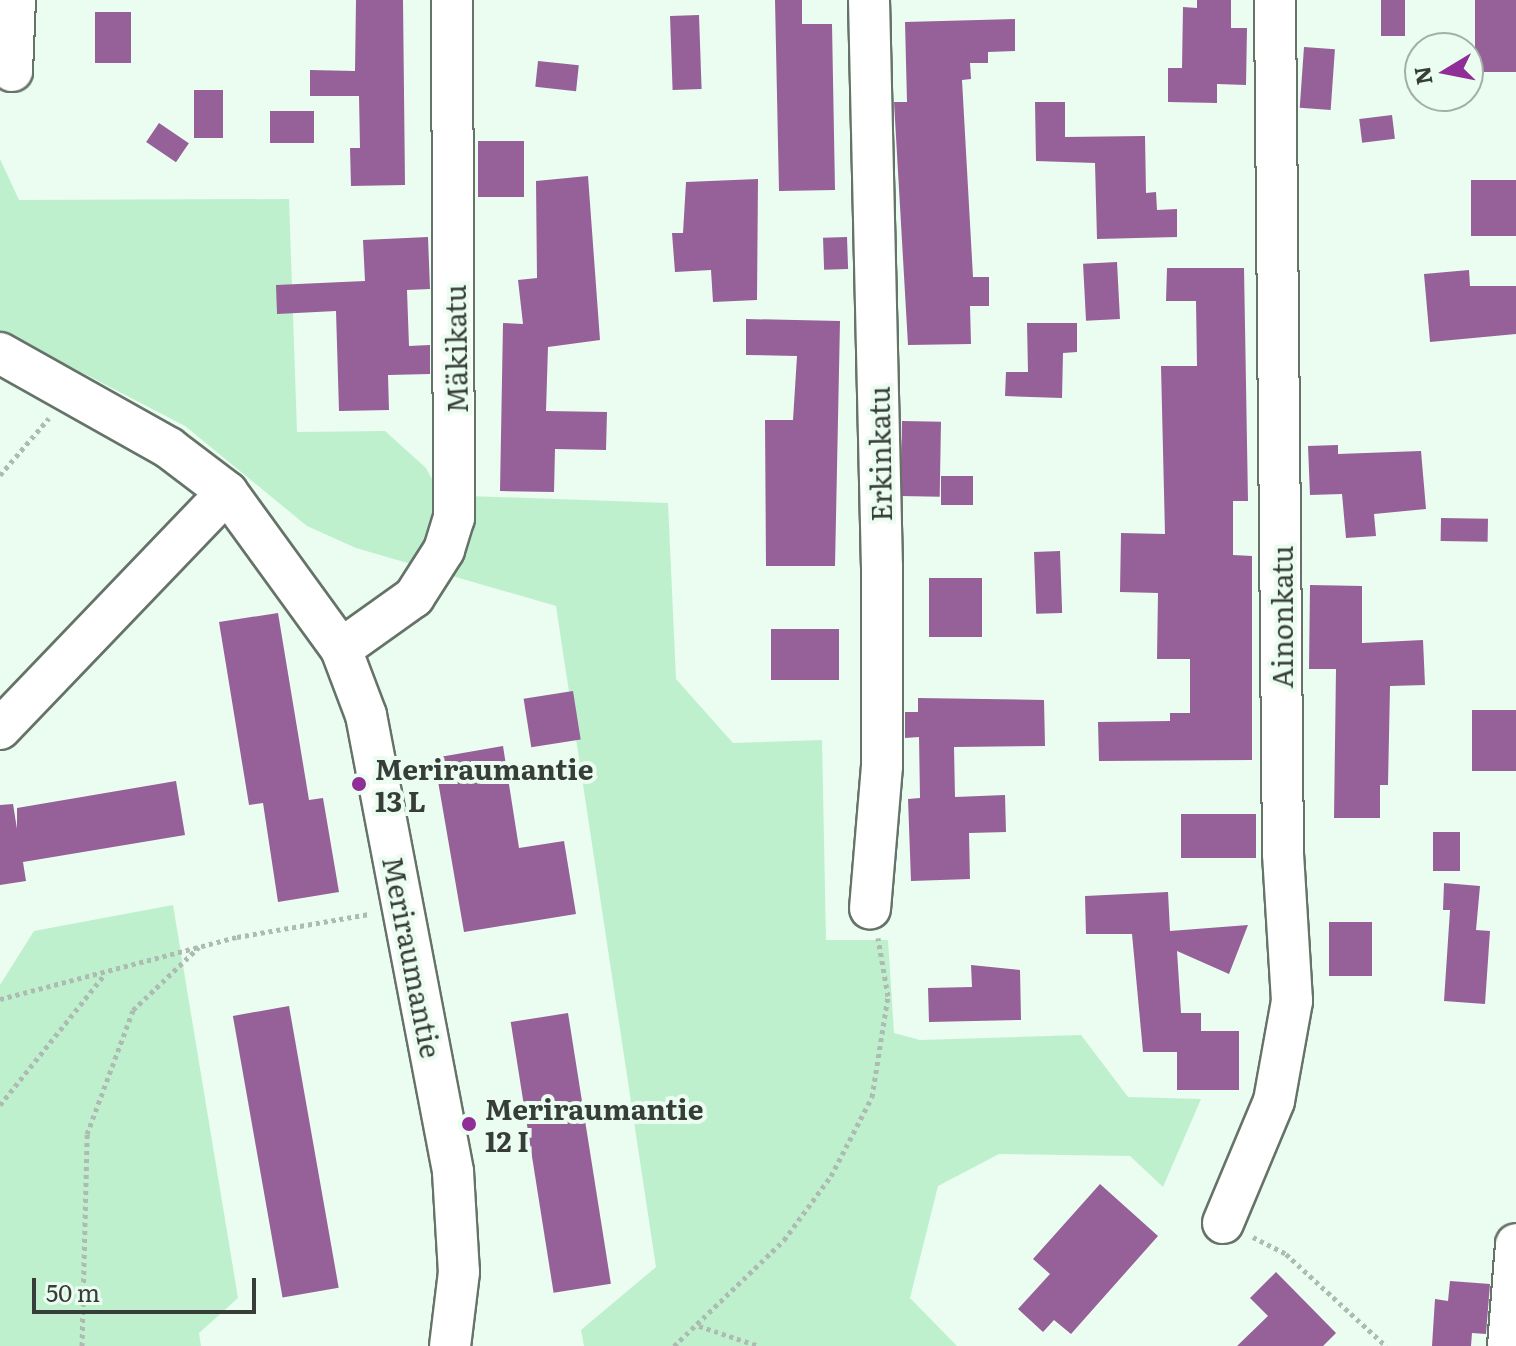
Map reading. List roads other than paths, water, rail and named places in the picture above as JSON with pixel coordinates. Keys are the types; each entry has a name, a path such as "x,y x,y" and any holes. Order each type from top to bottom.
{"street":[{"path":"12,71 15,0"},
{"name":"Mäkikatu","path":"341,649 414,597 454,518 452,0"},
{"name":"Erkinkatu","path":"869,0 882,567 882,766 870,908"},
{"name":"Ainonkatu","path":"1223,1223 1274,1101 1292,1001 1283,854 1275,0"},
{"name":"Meriraumantie","path":"0,353 73,392 227,492 341,649 366,715 453,1172 459,1272 450,1346"},
{"path":"0,729 227,492"},
{"path":"1508,1346 1516,1244"}],"place":[{"name":"Meriraumantie 13 L","path":"359,784"},
{"name":"Meriraumantie 12 I","path":"469,1124"}]}
